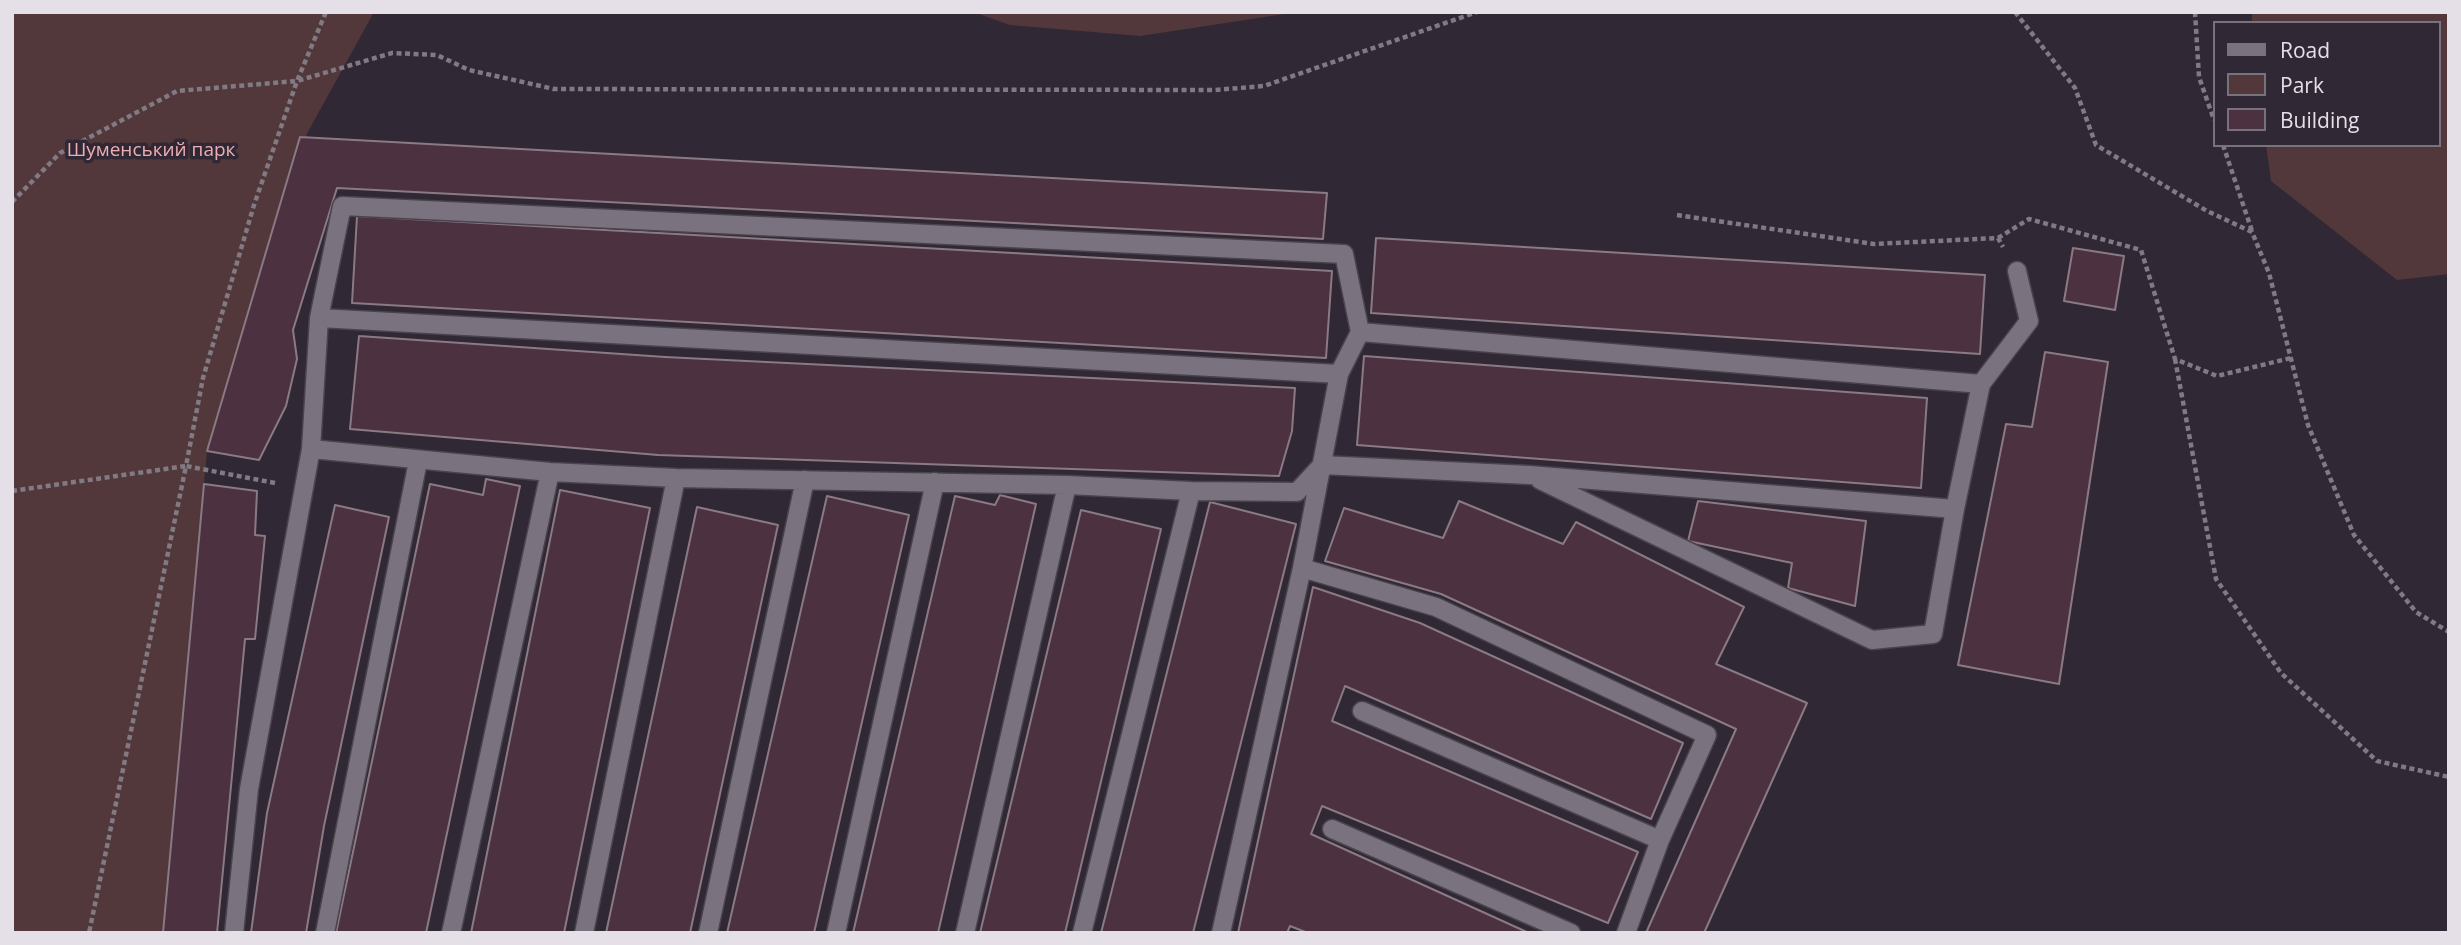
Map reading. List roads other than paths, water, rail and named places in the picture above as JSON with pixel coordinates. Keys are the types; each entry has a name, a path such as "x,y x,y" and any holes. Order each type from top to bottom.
{"lane":[{"path":"234,933 249,789 311,449 319,318 341,206 1344,254 1360,332 1339,374 1302,568 1221,933"},
{"path":"1529,475 1872,640 1933,634 1981,384 2029,321 2017,271"},
{"path":"319,318 1339,374"},
{"path":"1360,332 1981,384"},
{"path":"311,449 550,472 676,478 1067,485 1191,491 1297,492 1322,465 1529,475 1955,509"},
{"path":"324,933 418,461"},
{"path":"451,933 550,472"},
{"path":"584,933 676,478"},
{"path":"708,933 805,480"},
{"path":"836,933 935,482"},
{"path":"965,933 1067,485"},
{"path":"1082,933 1191,491"},
{"path":"1302,568 1436,607 1707,735 1660,840 1626,933"},
{"path":"1362,711 1660,840"},
{"path":"1332,830 1572,933"}],"park label":[{"name":"Шуменський парк","path":"151,151"}]}
